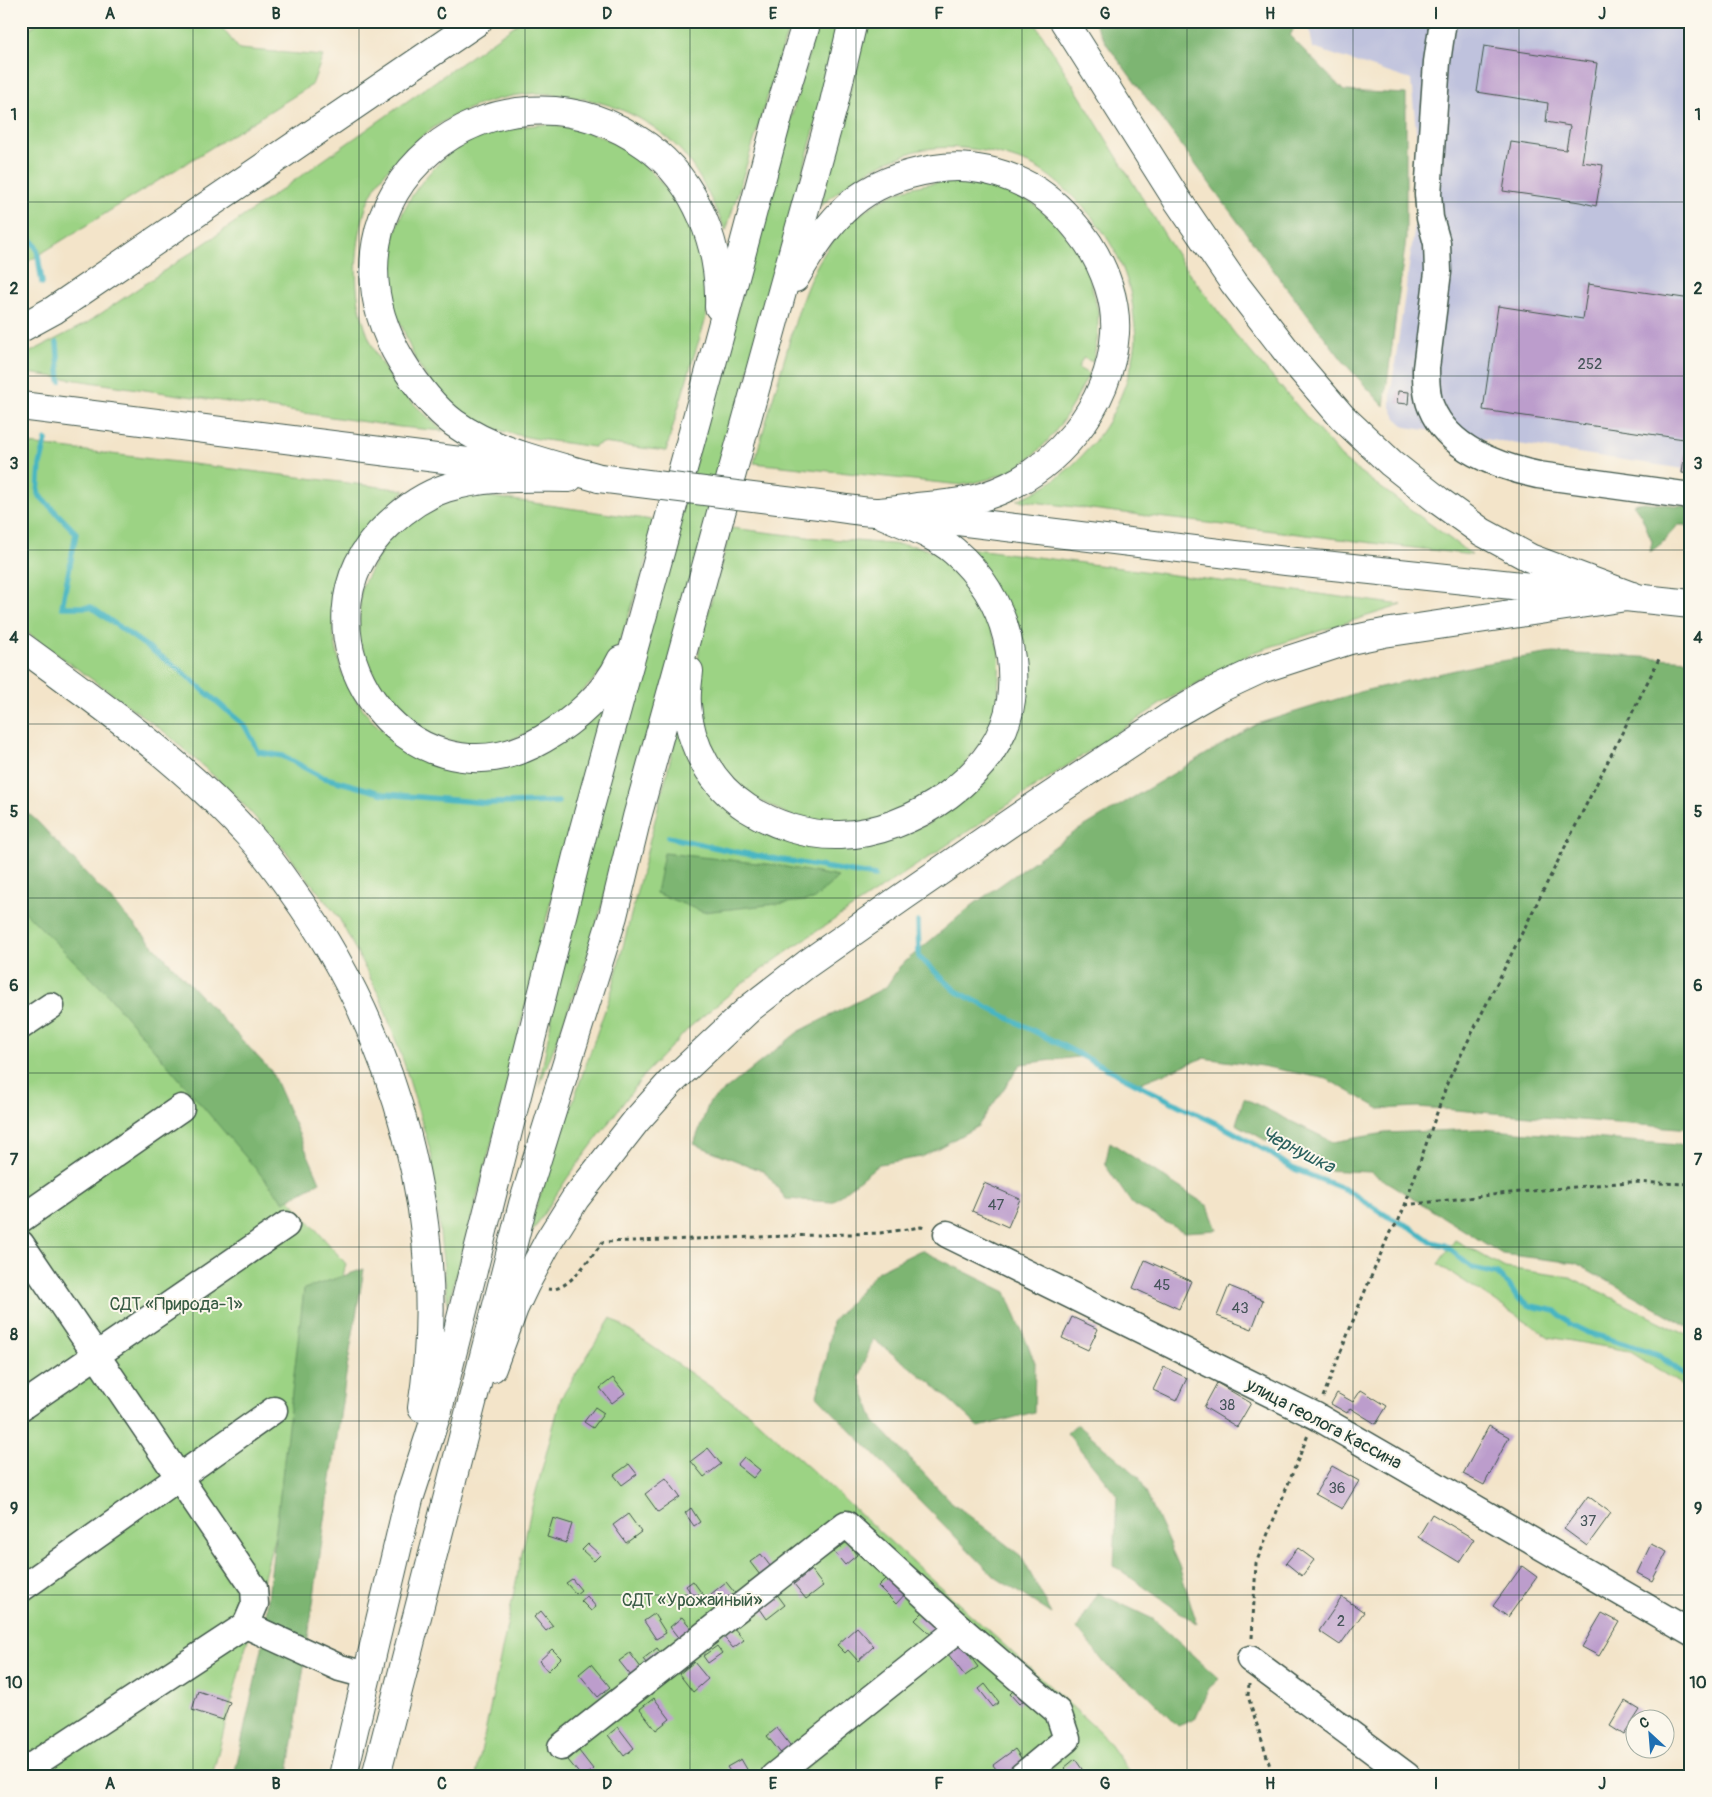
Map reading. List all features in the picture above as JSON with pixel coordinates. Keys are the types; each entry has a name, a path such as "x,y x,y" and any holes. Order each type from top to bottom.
{"main road":[{"path":"21,328 54,310 478,21"},
{"path":"343,1776 409,1499 438,1410 577,855 639,622 806,21"},
{"path":"376,1776 524,1204 613,916 637,817 833,108 853,21"},
{"path":"1064,21 1176,198 1234,283 1295,362 1342,417 1391,463 1482,532 1530,558 1633,596"},
{"path":"599,478 514,452 478,436 453,422 412,378 391,344 381,319 375,295 374,261 379,228 389,202 403,179 428,152 449,136 475,123 503,114 552,112 582,116 611,124 658,154 677,175 694,199 707,228 720,283 717,345"},
{"path":"767,344 795,279 823,233 843,209 869,189 894,178 913,172 951,166 988,170 1021,182 1050,200 1077,227 1096,256 1106,279 1113,306 1115,332 1112,354 1104,381 1094,405 1081,427 1063,448 1034,471 1009,486 986,496 962,502 878,512"},
{"path":"21,406 1286,561 1633,596 1691,604"},
{"path":"599,478 500,478 470,482 444,489 403,512 380,532 367,550 357,566 349,588 346,618 352,657 368,695 383,715 402,732 438,753 474,759 495,758 530,747 553,734 592,701 616,671 639,622"},
{"path":"692,620 687,704 691,731 710,773 733,798 763,817 801,831 840,836 874,831 911,818 943,800 967,779 985,759 1003,729 1011,701 1012,661 1003,621 986,588 972,568 954,551 932,537 878,512"},
{"path":"446,1504 501,1340 525,1284 575,1199 630,1128 671,1082 750,1008 807,964 1023,814 1171,716 1216,690 1261,669 1350,640 1436,625 1633,596"},
{"path":"21,646 153,745 204,789 246,831 278,871 310,916 364,1011 384,1060 403,1118 422,1212 428,1275 427,1372 409,1499"}],"street":[{"path":"1443,21 1438,54 1428,194 1430,218 1438,243 1439,257 1426,381 1431,406 1438,421 1444,429 1468,449 1516,471 1538,476 1691,496"},
{"path":"21,1026 51,1006"},
{"path":"21,1219 181,1108"},
{"path":"21,1406 286,1225"},
{"name":"улица геолога Кассина","path":"948,1234 1316,1416 1691,1633"},
{"path":"21,1244 254,1588 255,1604 246,1625 21,1773"},
{"path":"21,1589 274,1410"},
{"path":"561,1747 846,1524 960,1628 1058,1712 1067,1739 1022,1776"},
{"path":"246,1625 340,1668 366,1675"},
{"path":"774,1776 960,1628"},
{"path":"1250,1659 1407,1776"}],"path":[{"path":"1273,1776 1248,1696 1256,1564 1360,1303 1390,1232 1398,1222 1405,1205 1448,1081 1659,659"},
{"path":"1405,1205 1628,1182 1691,1184"},
{"path":"525,1284 553,1290 569,1282 603,1242 880,1234 921,1227 932,1228 948,1234"}],"shaded area":[{"path":"1308,21 1691,21 1691,470 1406,427 1396,418 1391,407 1391,392 1418,203 1417,139 1411,80 1313,48"}],"green space":[{"path":"40,21 223,21 219,24 239,49 323,56 312,85 21,266 21,35"},
{"path":"521,21 791,21 726,231 707,190 689,161 671,141 647,123 620,109 592,101 534,93 508,97 489,101 454,116 437,125 407,149 380,179 370,197 361,228 357,251 357,285 359,302 368,336 384,368 397,386 443,431 400,427 21,372 21,357 87,323 217,235"},
{"path":"818,21 842,21 839,38 639,775 584,968 539,1087 560,971 593,829"},
{"path":"867,21 1034,21 1182,263 1235,334 1345,461 1472,555 1017,500 1060,476 1095,441 1113,413 1128,378 1136,341 1132,300 1128,282 1114,249 1094,219 1068,192 1036,167 991,152 948,147 916,151 878,165 848,184 820,207"},
{"path":"1093,21 1297,21 1290,36 1344,91 1406,94 1406,239 1384,406 1347,366 1289,291 1108,46"},
{"path":"549,124 582,130 606,139 634,157 653,174 670,194 685,215 697,238 705,263 708,288 707,313 666,451 602,443 593,447 544,440 510,433 479,422 450,403 430,382 419,366 393,307 389,279 392,244 403,211 422,181 438,163 467,141 497,131"},
{"path":"958,179 990,183 1034,204 1054,221 1069,239 1082,258 1090,279 1098,311 1098,335 1093,362 1083,358 1078,368 1089,374 1078,396 1054,433 1041,448 1007,472 986,480 961,485 754,463 793,328 808,284 830,245 858,216 891,195 915,187"},
{"path":"21,443 405,490 355,546 335,591 333,633 342,673 355,698 372,721 403,747 423,759 443,767 471,771 502,769 530,759 556,746 610,693 555,883 502,1104 448,1305 431,1153 404,1063 380,997 339,918 288,854 235,795 166,733 21,628"},
{"path":"485,496 659,521 620,642 607,665 555,722 485,750 425,734 385,701 358,638 361,588 385,543 424,510 461,497"},
{"path":"1644,502 1691,507 1691,528 1685,525 1678,525 1662,543 1650,552 1652,541 1641,515 1633,504"},
{"path":"731,528 806,537 916,546 937,553 973,584 1000,652 998,703 988,733 956,776 928,797 869,824 797,819 747,794 719,764 708,742 698,701 697,673 700,642"},
{"path":"968,548 1402,605 1254,652 1165,701 808,937 743,983 691,1026 645,1074 568,1177 522,1247 612,990 680,721 719,798 880,841 928,824 949,808 1022,684"},
{"path":"1552,653 1691,660 1691,1129 1418,1107 1380,1109 1327,1079 1262,1066 1203,1058 1140,1083 1086,1056 1021,1064 978,1126 922,1157 879,1164 832,1202 786,1199 765,1172 694,1144 709,1103 798,1032 886,987 900,966 974,904 1075,832 1257,724 1363,691 1482,664"},
{"path":"21,807 37,821 271,1071 320,1182 284,1202 106,993 21,908"},
{"path":"664,853 776,865 838,877 813,900 703,912 656,893"},
{"name":"СДТ «Природа-1»","path":"21,893 46,919 346,1264 212,1776 21,1776"},
{"path":"1244,1098 1333,1142 1385,1133 1480,1129 1691,1146 1691,1328 1576,1263 1502,1254 1371,1172 1320,1170 1236,1124"},
{"path":"1110,1142 1208,1206 1217,1230 1184,1232 1132,1204 1105,1165"},
{"path":"1455,1240 1505,1268 1570,1277 1691,1337 1691,1396 1675,1380 1629,1351 1549,1337 1438,1264"},
{"path":"921,1250 1006,1292 1035,1363 1034,1412 979,1427 931,1383 873,1339 859,1378 874,1421 949,1500 1021,1556 1052,1614 995,1577 817,1396 827,1357 832,1322 878,1271"},
{"path":"364,1269 347,1368 288,1776 234,1776 262,1649 304,1289"},
{"name":"СДТ «Урожайный»","path":"611,1318 751,1415 1101,1733 1132,1776 476,1776 530,1514 561,1398"},
{"path":"1077,1424 1139,1477 1179,1566 1197,1624 1114,1566 1117,1495 1067,1433"},
{"path":"1098,1593 1153,1619 1219,1679 1209,1688 1195,1719 1178,1726 1145,1693 1106,1665 1077,1628"}],"building":[{"path":"1484,46 1597,63 1582,162 1603,165 1596,206 1503,191 1511,142 1566,150 1570,126 1546,122 1548,103 1477,92"},
{"path":"1588,284 1691,299 1691,440 1483,410 1498,306 1583,319"},
{"path":"1398,391 1409,392 1408,404 1397,403"},
{"path":"1685,450 1691,451 1691,474 1682,473"},
{"path":"984,1183 1020,1199 1008,1227 972,1211"},
{"path":"1145,1260 1191,1281 1179,1309 1133,1288"},
{"path":"1229,1286 1263,1300 1252,1329 1217,1316"},
{"path":"1072,1317 1098,1329 1088,1350 1062,1338"},
{"path":"1164,1367 1187,1378 1176,1401 1153,1390"},
{"path":"613,1378 625,1393 612,1403 600,1388"},
{"path":"1217,1383 1251,1403 1237,1427 1204,1407"},
{"path":"1361,1390 1387,1406 1376,1424 1350,1408 1347,1413 1331,1404 1337,1393 1353,1402"},
{"path":"595,1407 604,1413 593,1428 584,1422"},
{"path":"1489,1426 1509,1437 1484,1485 1463,1474"},
{"path":"708,1448 721,1464 704,1477 691,1461"},
{"path":"744,1457 760,1470 753,1478 737,1465"},
{"path":"629,1464 637,1474 622,1485 614,1475"},
{"path":"1332,1466 1359,1481 1342,1509 1315,1494"},
{"path":"666,1478 680,1497 658,1512 645,1494"},
{"path":"1588,1496 1611,1513 1587,1546 1564,1529"},
{"path":"691,1508 700,1522 694,1526 685,1513"},
{"path":"628,1514 641,1532 626,1543 613,1525"},
{"path":"1432,1514 1474,1539 1459,1562 1418,1537"},
{"path":"553,1518 572,1524 566,1543 547,1537"},
{"path":"847,1542 857,1555 845,1565 834,1552"},
{"path":"588,1544 600,1555 594,1561 582,1550"},
{"path":"1651,1544 1667,1552 1652,1581 1637,1573"},
{"path":"1298,1548 1314,1560 1302,1576 1286,1563"},
{"path":"761,1554 774,1571 763,1579 750,1562"},
{"path":"1522,1566 1537,1577 1508,1617 1493,1606"},
{"path":"811,1570 823,1586 806,1599 794,1584"},
{"path":"889,1575 907,1592 896,1604 878,1586"},
{"path":"572,1579 581,1590 576,1594 566,1583"},
{"path":"693,1581 703,1595 696,1600 686,1586"},
{"path":"726,1582 738,1597 723,1609 711,1594"},
{"path":"776,1593 785,1605 767,1619 758,1606"},
{"path":"587,1596 596,1607 591,1611 581,1601"},
{"path":"1342,1597 1364,1612 1340,1645 1319,1631"},
{"path":"541,1611 553,1626 546,1631 534,1617"},
{"path":"924,1611 944,1630 936,1639 915,1620"},
{"path":"1602,1613 1619,1622 1599,1656 1582,1647"},
{"path":"654,1614 666,1633 656,1639 644,1621"},
{"path":"682,1617 693,1630 680,1640 670,1627"},
{"path":"733,1627 744,1640 733,1648 722,1635"},
{"path":"857,1627 874,1646 858,1661 848,1650 845,1653 837,1645"},
{"path":"961,1644 978,1667 965,1676 948,1654"},
{"path":"717,1646 722,1653 708,1663 703,1656"},
{"path":"657,1648 663,1656 649,1667 643,1659"},
{"path":"552,1649 561,1658 548,1671 539,1661"},
{"path":"630,1653 642,1669 632,1677 619,1661"},
{"path":"694,1662 708,1679 693,1692 679,1674"},
{"path":"591,1664 610,1687 598,1697 579,1674"},
{"path":"985,1684 999,1702 993,1707 979,1689"},
{"path":"1019,1685 1028,1697 1019,1704 1010,1694"},
{"path":"198,1691 230,1702 223,1720 192,1710"},
{"path":"654,1698 670,1719 656,1730 640,1709"},
{"path":"1625,1701 1640,1710 1624,1710 1624,1735 1610,1726"},
{"path":"618,1727 634,1748 624,1756 608,1735"},
{"path":"777,1728 793,1749 783,1756 767,1736"},
{"path":"1015,1749 1026,1765 1011,1776 1001,1776 993,1765"},
{"path":"579,1751 593,1769 585,1776 581,1776 568,1760"},
{"path":"741,1759 751,1776 733,1776 727,1767"},
{"path":"1075,1759 1084,1772 1079,1776 1070,1776 1064,1768"}],"waterway":[{"path":"21,223 37,249 42,283"},
{"path":"57,343 60,381"},
{"path":"46,440 40,465 38,494 76,533 62,607 91,607 180,670 245,726 259,752 283,756 322,777 384,794 488,803 558,802"},
{"path":"668,837 736,852 875,876"},
{"name":"Чернушка","path":"918,922 919,957 956,991 1222,1126 1267,1151 1292,1168 1347,1190 1387,1216 1412,1228 1431,1242 1445,1245 1472,1268 1497,1274 1509,1285 1517,1298 1531,1306 1556,1311 1570,1324 1586,1332 1657,1354 1691,1380"}]}
